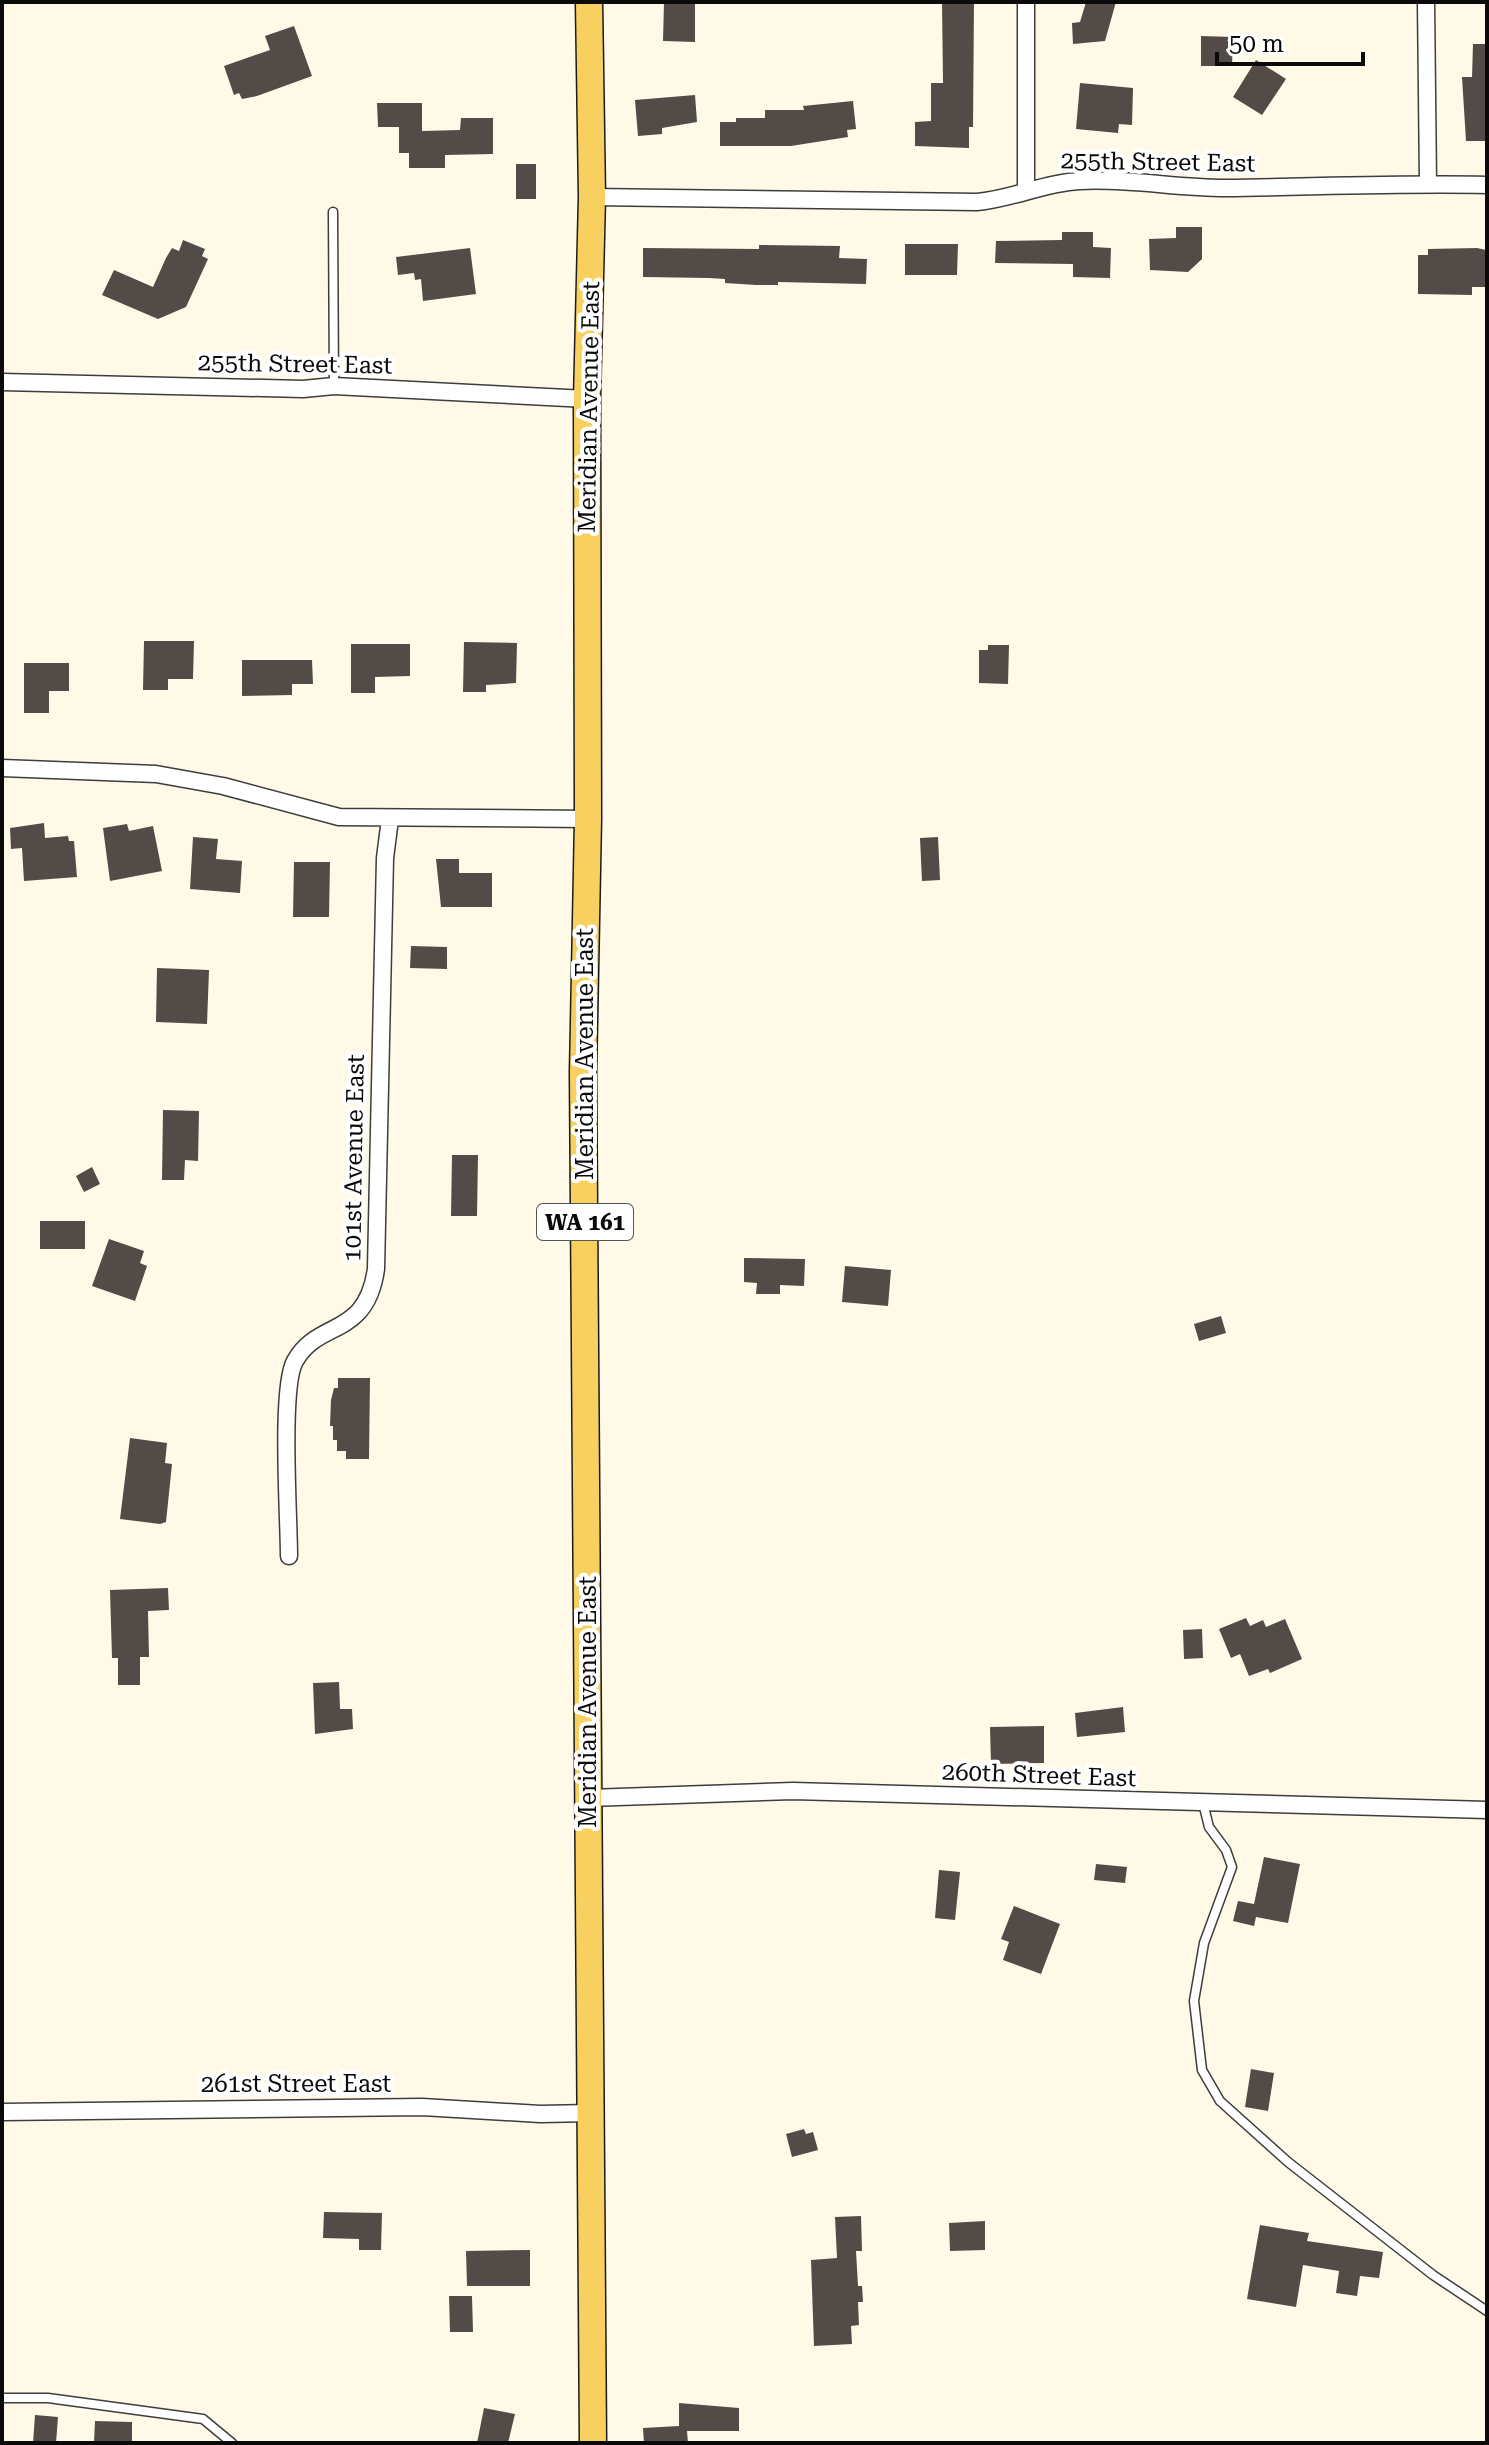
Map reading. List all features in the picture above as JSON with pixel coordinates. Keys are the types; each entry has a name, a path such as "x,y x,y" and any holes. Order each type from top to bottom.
{"main road":[{"name":"Meridian Avenue East","path":"589,2 592,197 587,399 588,819 583,1089 593,2443"}],"street":[{"path":"1026,2 1026,191"},
{"path":"1426,2 1428,184"},
{"name":"255th Street East","path":"592,197 977,202 999,200 1026,191 1080,181 1155,181 1222,188 1487,185"},
{"name":"255th Street East","path":"2,382 303,389 334,386 587,399"},
{"path":"2,768 156,774 223,786 339,817 588,819"},
{"name":"101st Avenue East","path":"289,1556 288,1395 295,1361 307,1346 357,1316 370,1296 376,1269 385,858 390,819"},
{"name":"260th Street East","path":"589,1798 793,1791 1487,1810"},
{"name":"261st Street East","path":"2,2112 422,2107 540,2114 591,2113"}],"lane":[{"path":"333,212 334,386"},
{"path":"1203,1803 1209,1827 1226,1850 1232,1867 1204,1943 1194,2001 1202,2070 1220,2101 1288,2162 1433,2275 1487,2311"},
{"path":"2,2398 48,2398 203,2419 232,2443"}],"building":[{"path":"664,2 695,2 695,42 663,41"},
{"path":"942,2 974,2 973,127 969,127 969,148 915,146 915,122 931,121 931,83 943,83"},
{"path":"1086,2 1116,2 1105,41 1073,44 1072,23 1080,22"},
{"path":"294,26 312,76 257,96 242,99 239,93 234,95 224,66 270,50 265,36"},
{"path":"1201,36 1233,37 1232,66 1201,66"},
{"path":"1473,44 1487,44 1487,141 1466,141 1462,77 1472,77"},
{"path":"1256,60 1286,79 1262,115 1233,97"},
{"path":"1080,83 1133,88 1132,125 1119,124 1118,133 1076,129"},
{"path":"695,95 697,122 662,128 662,134 638,136 635,100"},
{"path":"853,101 856,129 847,130 848,137 791,146 720,146 720,122 736,122 736,118 765,118 765,110 804,110 803,106"},
{"path":"377,103 422,103 422,131 460,130 461,118 493,118 493,154 445,155 445,168 409,168 409,153 399,153 399,127 378,127"},
{"path":"516,164 536,164 536,199 516,199"},
{"path":"1176,227 1202,227 1202,259 1188,272 1150,270 1149,239 1176,238"},
{"path":"1062,232 1093,232 1093,247 1111,248 1110,278 1073,277 1073,264 995,263 996,241 1062,240"},
{"path":"183,240 205,249 202,256 208,259 186,307 158,319 102,295 114,270 153,287 172,248 179,251"},
{"path":"905,244 958,244 957,275 905,275"},
{"path":"759,245 840,246 839,258 867,259 866,284 778,282 778,285 756,285 725,283 725,279 643,277 643,248 759,249"},
{"path":"470,248 476,294 423,301 421,279 415,280 414,273 398,275 396,257"},
{"path":"1428,249 1486,250 1485,287 1472,287 1472,295 1418,294 1418,255 1428,255"},
{"path":"144,641 194,641 193,679 168,679 168,690 143,690"},
{"path":"464,642 517,643 516,683 486,685 486,692 463,692"},
{"path":"351,644 410,644 410,676 375,677 375,693 351,693"},
{"path":"988,645 1009,645 1008,684 979,683 979,650 988,650"},
{"path":"242,660 312,660 313,684 292,684 292,695 242,696"},
{"path":"24,663 69,663 69,691 49,691 49,713 24,713"},
{"path":"44,823 45,838 68,836 69,841 74,841 77,877 24,881 22,848 11,849 10,828"},
{"path":"127,824 129,831 153,826 162,871 110,881 103,828"},
{"path":"193,837 218,839 216,859 242,861 240,893 190,889"},
{"path":"938,837 940,880 922,881 920,838"},
{"path":"436,859 459,859 459,873 492,873 492,907 441,907"},
{"path":"294,862 330,862 329,917 293,917"},
{"path":"411,946 447,947 447,969 410,968"},
{"path":"157,968 209,970 207,1024 156,1022"},
{"path":"163,1110 199,1111 198,1161 185,1160 184,1180 162,1180"},
{"path":"452,1155 478,1155 477,1216 451,1216"},
{"path":"92,1167 100,1184 84,1192 76,1176"},
{"path":"40,1221 85,1221 85,1249 40,1249"},
{"path":"109,1239 144,1251 140,1263 147,1266 135,1301 92,1286"},
{"path":"744,1258 805,1259 804,1286 780,1285 780,1294 756,1294 757,1283 744,1282"},
{"path":"845,1266 891,1270 888,1306 842,1302"},
{"path":"1221,1316 1226,1333 1199,1341 1194,1324"},
{"path":"338,1378 370,1378 369,1459 346,1459 346,1451 337,1451 337,1440 333,1440 333,1426 330,1426 331,1400 334,1388 338,1388"},
{"path":"130,1438 167,1443 165,1463 172,1464 166,1522 120,1519"},
{"path":"168,1588 169,1610 148,1611 149,1657 140,1657 140,1685 118,1685 118,1658 112,1658 110,1590"},
{"path":"1246,1618 1250,1626 1263,1620 1266,1627 1285,1619 1302,1659 1270,1673 1268,1669 1249,1676 1240,1654 1231,1658 1219,1629"},
{"path":"1202,1629 1203,1658 1184,1659 1183,1630"},
{"path":"339,1682 340,1709 352,1709 353,1729 315,1734 313,1683"},
{"path":"1123,1707 1125,1732 1077,1737 1075,1713"},
{"path":"1044,1726 1044,1763 991,1764 990,1727"},
{"path":"1264,1857 1300,1864 1288,1923 1256,1917 1254,1926 1233,1921 1238,1901 1254,1904"},
{"path":"1096,1864 1127,1867 1125,1883 1094,1880"},
{"path":"939,1870 960,1872 955,1920 935,1918"},
{"path":"1014,1906 1060,1924 1041,1974 1003,1960 1009,1942 1001,1939"},
{"path":"1251,2069 1274,2073 1268,2111 1245,2107"},
{"path":"804,2129 806,2134 813,2132 818,2150 792,2157 786,2134"},
{"path":"324,2212 382,2213 381,2250 359,2250 359,2239 323,2238"},
{"path":"861,2216 862,2251 856,2251 858,2286 862,2286 863,2302 858,2302 859,2325 851,2326 852,2344 814,2346 811,2260 837,2258 835,2217"},
{"path":"985,2221 985,2250 950,2251 949,2223"},
{"path":"1260,2225 1309,2233 1307,2241 1383,2252 1379,2278 1360,2276 1357,2296 1336,2293 1339,2271 1303,2265 1296,2307 1247,2299"},
{"path":"530,2250 530,2286 467,2286 466,2251"},
{"path":"449,2296 472,2296 473,2332 450,2332"},
{"path":"679,2403 739,2408 739,2431 687,2431 688,2443 644,2443 643,2428 679,2426"},
{"path":"484,2408 515,2414 508,2443 477,2443"},
{"path":"35,2415 58,2417 56,2443 33,2443"},
{"path":"95,2421 132,2422 132,2443 94,2443"}]}
